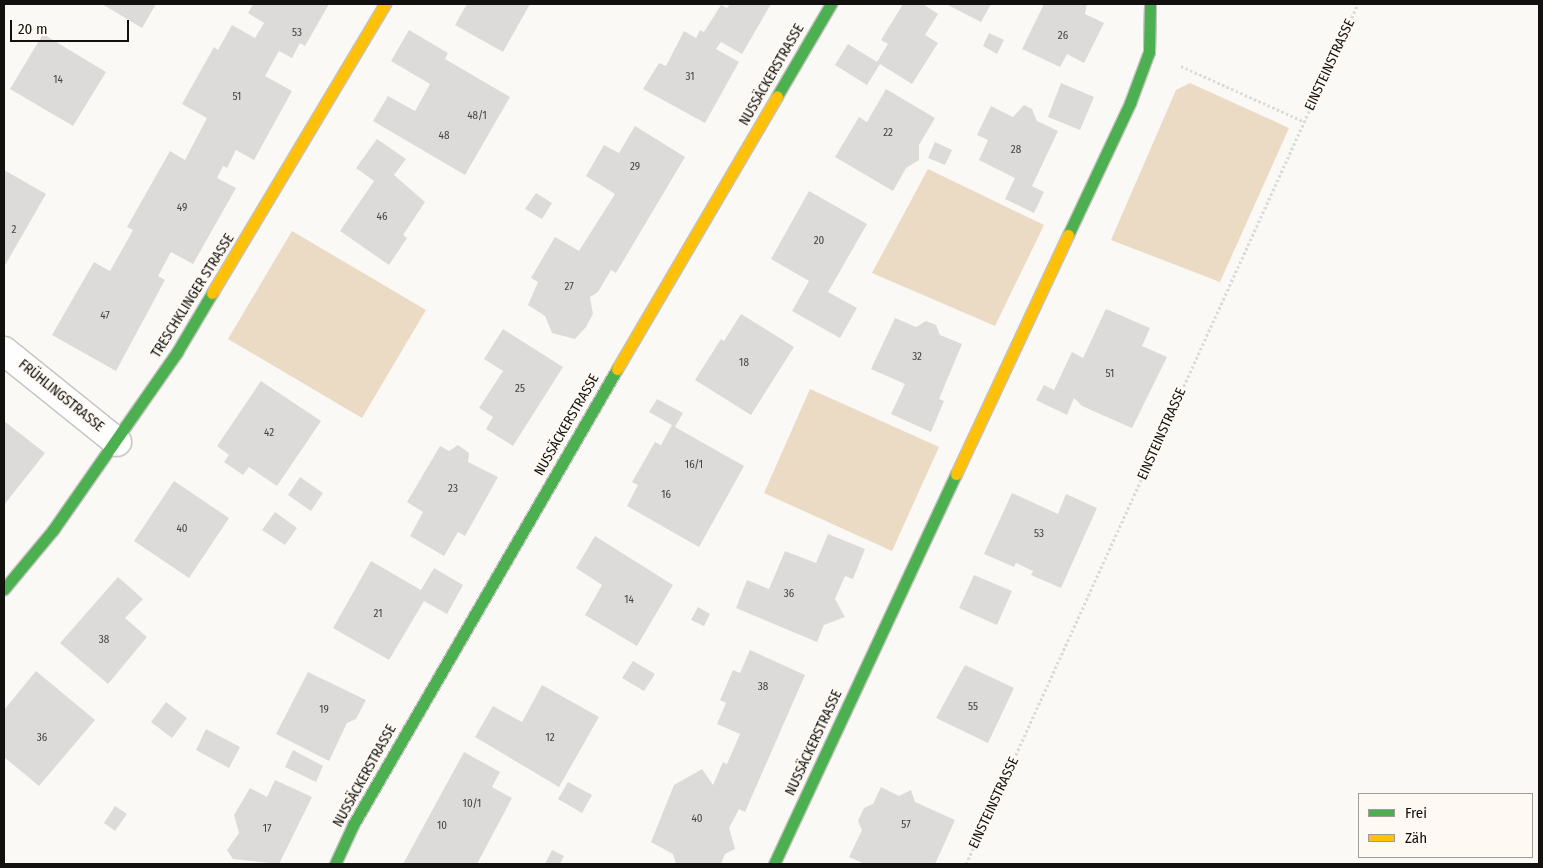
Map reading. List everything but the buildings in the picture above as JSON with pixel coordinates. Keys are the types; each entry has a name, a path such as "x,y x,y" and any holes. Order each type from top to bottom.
{"street":[{"name":"TRESCHKLINGER STRASSE","path":"4,589 53,530 117,442 183,344 384,4"},
{"name":"NUSSÄCKERSTRASSE","path":"335,864 353,825 504,562 831,4"},
{"name":"NUSSÄCKERSTRASSE","path":"774,864 1108,151 1148,52 1150,4"},
{"name":"FRÜHLINGSTRASSE","path":"4,351 117,442"}],"path":[{"name":"EINSTEINSTRASSE","path":"966,864 1358,4"},
{"path":"1148,52 1304,121"}],"shaded area":[{"path":"1190,83 1289,128 1220,282 1111,240 1176,90"},
{"path":"928,169 1044,225 995,326 872,273"},
{"path":"292,231 426,310 362,418 228,339"},
{"path":"810,389 939,447 892,551 764,493"}],"traffic: fast":[{"path":"777,96 831,4"},
{"path":"1068,235 1130,103 1149,52 1150,4"},
{"path":"4,589 53,530 177,352 212,293"},
{"path":"335,864 353,825 617,369"},
{"path":"774,864 956,474"}],"traffic: slow":[{"path":"212,293 385,4"},
{"path":"617,369 777,96"},
{"path":"956,474 1068,235"}]}
